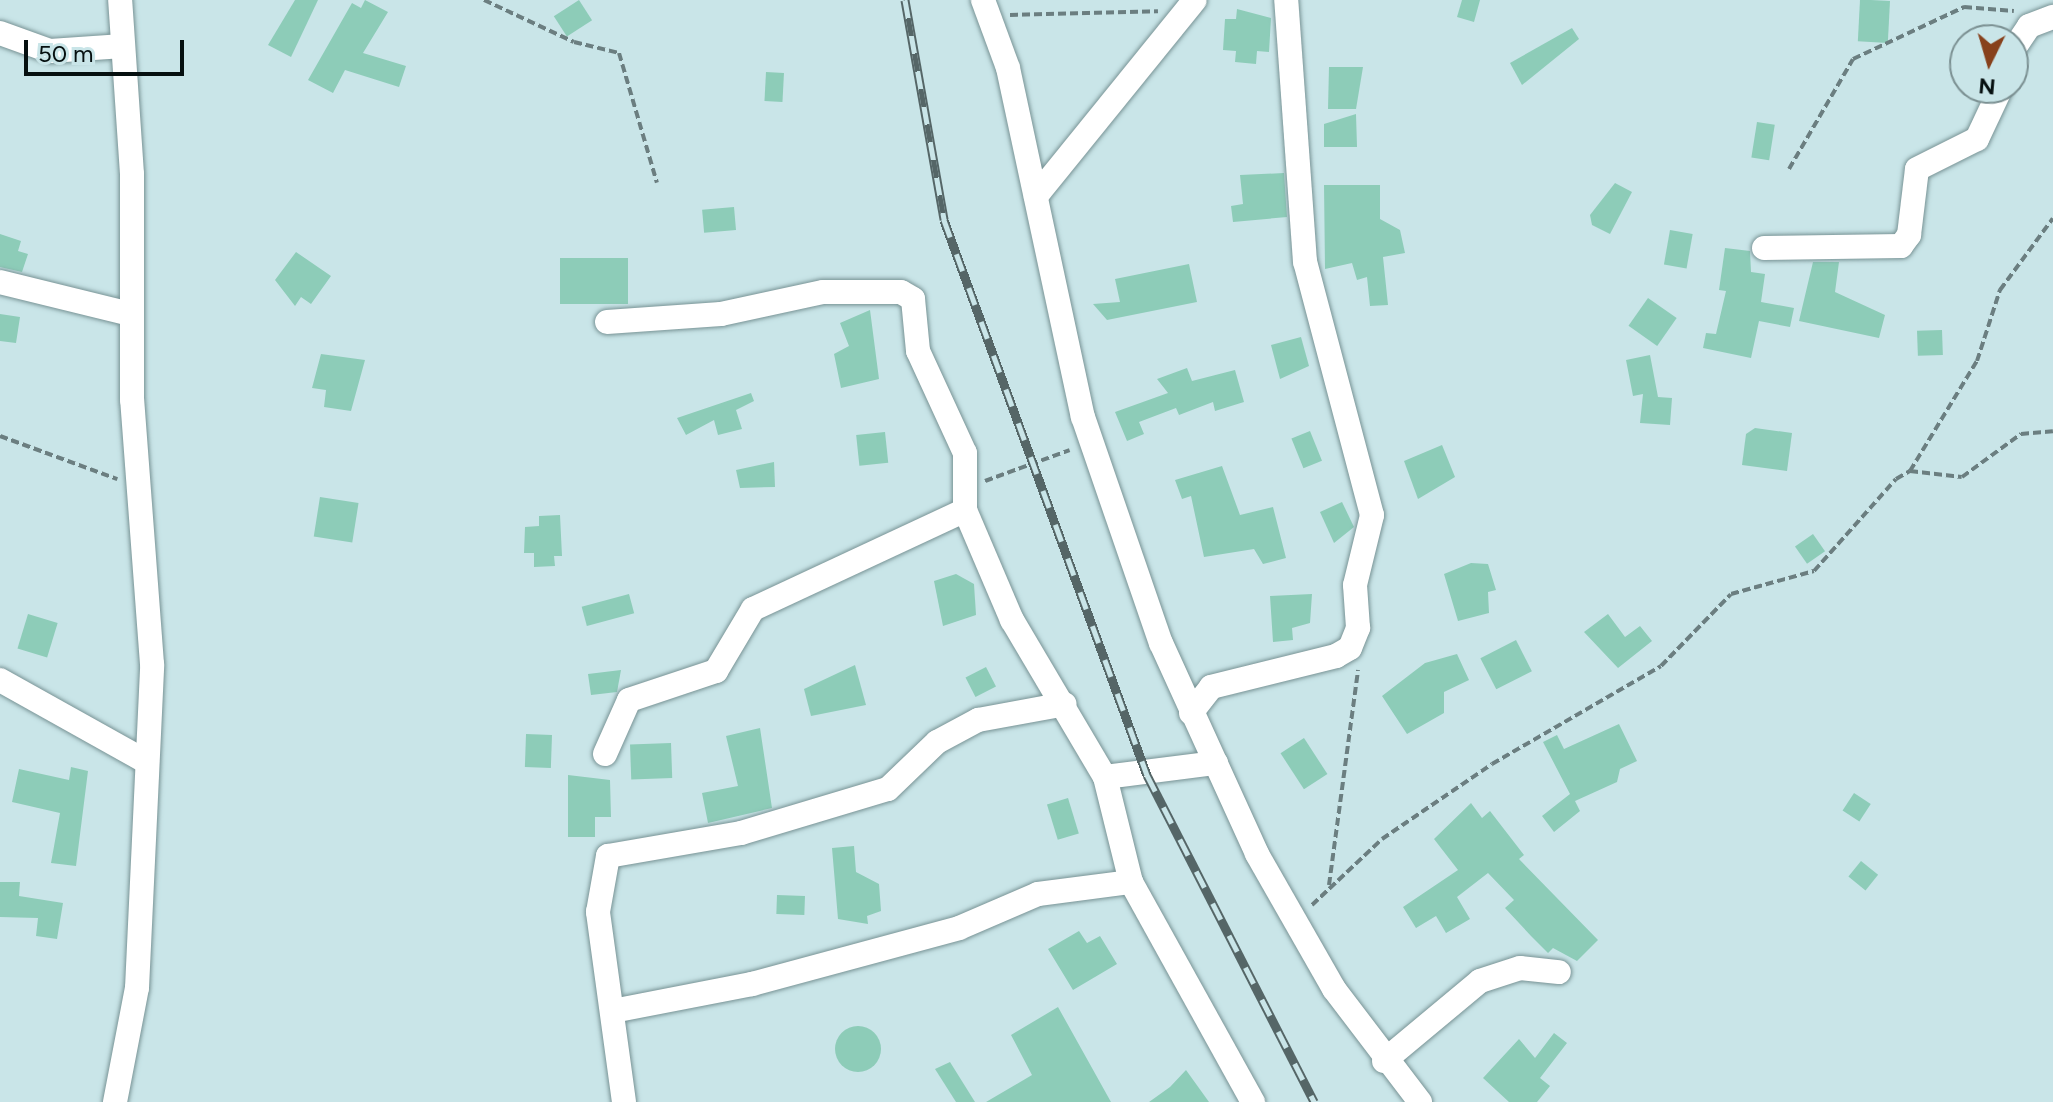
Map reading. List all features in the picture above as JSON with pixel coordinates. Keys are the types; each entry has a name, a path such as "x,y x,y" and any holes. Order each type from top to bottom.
{"street":[{"path":"115,1102 137,988 152,664 130,314 120,0"},
{"path":"1191,713 1211,687 1350,648 1372,515 1305,262 1286,0"},
{"path":"1036,196 1189,6"},
{"path":"988,11 1036,196 1085,423 1191,713 1296,920 1384,1061 1420,1102"},
{"path":"2029,35 2048,18"},
{"path":"0,33 50,51 123,46"},
{"path":"1764,248 1901,246 1909,235 1917,169 1977,139 1993,104"},
{"path":"0,282 130,314"},
{"path":"607,322 721,314 823,292 901,292 913,299 918,351 965,453 967,498 1012,620 1065,704 1105,777 1131,882 1253,1102"},
{"path":"605,754 629,700 716,671 753,609 967,498"},
{"path":"0,680 147,762"},
{"path":"624,1102 598,912 608,856 741,833 876,793 900,782 937,742 978,720 1065,704"},
{"path":"1105,777 1216,763"},
{"path":"613,1011 752,984 959,928 1038,894 1131,882"},
{"path":"1384,1061 1480,981 1520,968 1559,972"}],"path":[{"path":"484,0 574,42 619,53 657,183"},
{"path":"1789,169 1853,59 1964,7 1989,5 2048,18"},
{"path":"988,11 1024,10 1049,17 1189,6"},
{"path":"1296,920 1382,839 1492,764 1661,666 1731,594 1814,571 1910,471 1977,361 2000,290 2053,218"},
{"path":"967,498 1069,452 1085,423"},
{"path":"1910,471 1962,477 2021,434 2053,431"},
{"path":"0,436 82,472 139,483"},
{"path":"1329,887 1362,681 1350,648"}],"building":[{"path":"295,0 318,0 291,57 268,45"},
{"path":"365,0 388,12 363,53 406,66 399,87 345,70 333,93 308,80 352,3 361,8"},
{"path":"579,0 592,20 567,36 554,16"},
{"path":"1462,0 1480,0 1474,22 1457,17"},
{"path":"1860,0 1890,1 1888,43 1858,41"},
{"path":"1237,9 1271,18 1269,52 1257,51 1256,64 1235,62 1236,51 1223,50 1225,19 1236,19"},
{"path":"1572,28 1579,39 1522,85 1510,63"},
{"path":"1329,67 1363,67 1356,109 1328,109"},
{"path":"766,72 784,73 782,102 764,101"},
{"path":"1356,114 1357,147 1324,147 1324,124"},
{"path":"1757,122 1775,125 1769,160 1751,158"},
{"path":"1284,173 1287,217 1233,222 1231,206 1243,204 1240,175"},
{"path":"1615,183 1632,192 1610,234 1592,225 1590,215"},
{"path":"1324,185 1380,185 1380,219 1400,230 1405,253 1383,257 1388,305 1370,306 1367,277 1357,280 1352,263 1325,269"},
{"path":"734,207 736,230 704,233 702,210"},
{"path":"1670,230 1693,234 1687,268 1664,264"},
{"path":"0,234 21,241 18,251 28,254 22,272 0,267"},
{"path":"1725,248 1750,251 1751,272 1765,274 1761,302 1794,308 1790,327 1759,321 1751,358 1703,348 1706,333 1716,334 1726,291 1719,290"},
{"path":"296,252 331,276 311,304 301,297 295,306 275,280"},
{"path":"560,258 628,258 628,304 560,304"},
{"path":"1813,262 1839,262 1835,292 1885,315 1879,338 1799,321"},
{"path":"1189,264 1197,302 1107,320 1093,304 1120,302 1115,279"},
{"path":"1648,298 1677,318 1657,346 1628,326"},
{"path":"870,310 879,379 841,388 834,354 849,346 840,323"},
{"path":"0,314 20,317 16,343 0,341"},
{"path":"1942,330 1943,355 1918,356 1917,331"},
{"path":"1301,337 1309,366 1280,379 1271,345"},
{"path":"321,354 365,360 351,411 324,407 326,390 312,388"},
{"path":"1650,355 1658,397 1672,398 1670,425 1640,423 1643,394 1633,396 1626,360"},
{"path":"1187,368 1192,381 1235,370 1244,402 1215,411 1213,402 1179,415 1176,408 1139,422 1144,434 1127,441 1115,412 1168,393 1157,379"},
{"path":"751,393 754,401 736,410 742,429 718,435 714,420 686,435 677,418"},
{"path":"1755,428 1792,433 1787,471 1742,465 1746,434"},
{"path":"1310,431 1322,461 1303,468 1291,438"},
{"path":"885,432 888,463 859,466 856,435"},
{"path":"1442,445 1455,477 1418,499 1404,461"},
{"path":"774,462 775,487 740,488 736,470"},
{"path":"1222,466 1240,515 1273,507 1286,558 1263,564 1254,549 1204,557 1191,496 1182,499 1175,480"},
{"path":"320,497 359,503 352,543 314,537"},
{"path":"1342,502 1354,527 1334,543 1320,512"},
{"path":"560,515 562,556 554,556 555,566 534,567 534,553 524,553 525,527 539,526 539,516"},
{"path":"1813,534 1825,551 1807,564 1795,547"},
{"path":"1471,563 1488,564 1496,590 1488,592 1489,613 1458,621 1444,574"},
{"path":"956,574 974,584 976,615 943,626 934,581"},
{"path":"629,594 634,613 587,626 582,607"},
{"path":"1312,594 1310,623 1292,628 1293,640 1273,642 1270,596"},
{"path":"28,614 58,623 47,657 17,648"},
{"path":"1608,614 1625,637 1640,626 1652,641 1618,668 1584,632"},
{"path":"1516,640 1532,671 1496,689 1480,658"},
{"path":"1457,654 1469,680 1444,692 1444,713 1407,734 1382,696 1425,663"},
{"path":"855,665 866,705 811,716 804,689"},
{"path":"986,667 996,687 975,697 966,677"},
{"path":"621,670 617,692 591,695 588,674"},
{"path":"1619,724 1637,761 1620,769 1617,782 1575,801 1580,811 1554,832 1542,816 1570,794 1543,742 1557,735 1564,749"},
{"path":"760,728 772,808 708,823 702,793 738,786 726,736"},
{"path":"526,734 552,735 551,768 525,767"},
{"path":"1304,738 1327,774 1304,789 1281,753"},
{"path":"671,743 672,778 631,779 630,744"},
{"path":"71,767 88,771 76,866 51,863 60,813 12,802 19,769 69,780"},
{"path":"568,775 610,780 611,817 595,817 595,837 568,837"},
{"path":"1854,793 1871,804 1859,822 1843,811"},
{"path":"1068,798 1079,833 1058,840 1047,804"},
{"path":"1471,803 1482,818 1490,811 1524,855 1519,859 1598,940 1577,961 1553,948 1548,953 1505,908 1514,900 1488,873 1457,897 1470,919 1446,933 1436,916 1416,928 1403,907 1458,870 1434,839"},
{"path":"854,846 856,872 879,884 881,911 867,916 868,924 838,919 832,848"},
{"path":"1861,861 1878,875 1866,890 1848,877"},
{"path":"0,882 20,882 19,896 63,903 57,939 36,936 38,918 0,917"},
{"path":"777,895 805,896 804,915 776,914"},
{"path":"1079,931 1087,943 1100,936 1117,964 1073,990 1048,949"},
{"path":"1058,1007 1111,1102 986,1102 1032,1075 1011,1035"},
{"path":"858,1026 874,1033 881,1049 874,1065 858,1072 842,1065 835,1049 842,1033"},
{"path":"1554,1033 1567,1043 1540,1078 1550,1086 1537,1102 1509,1102 1483,1078 1519,1039 1535,1058"},
{"path":"950,1062 975,1102 956,1102 935,1069"},
{"path":"1186,1070 1209,1102 1149,1102 1170,1087"}],"railway":[{"path":"905,0 944,220 1147,775 1314,1102"}]}
